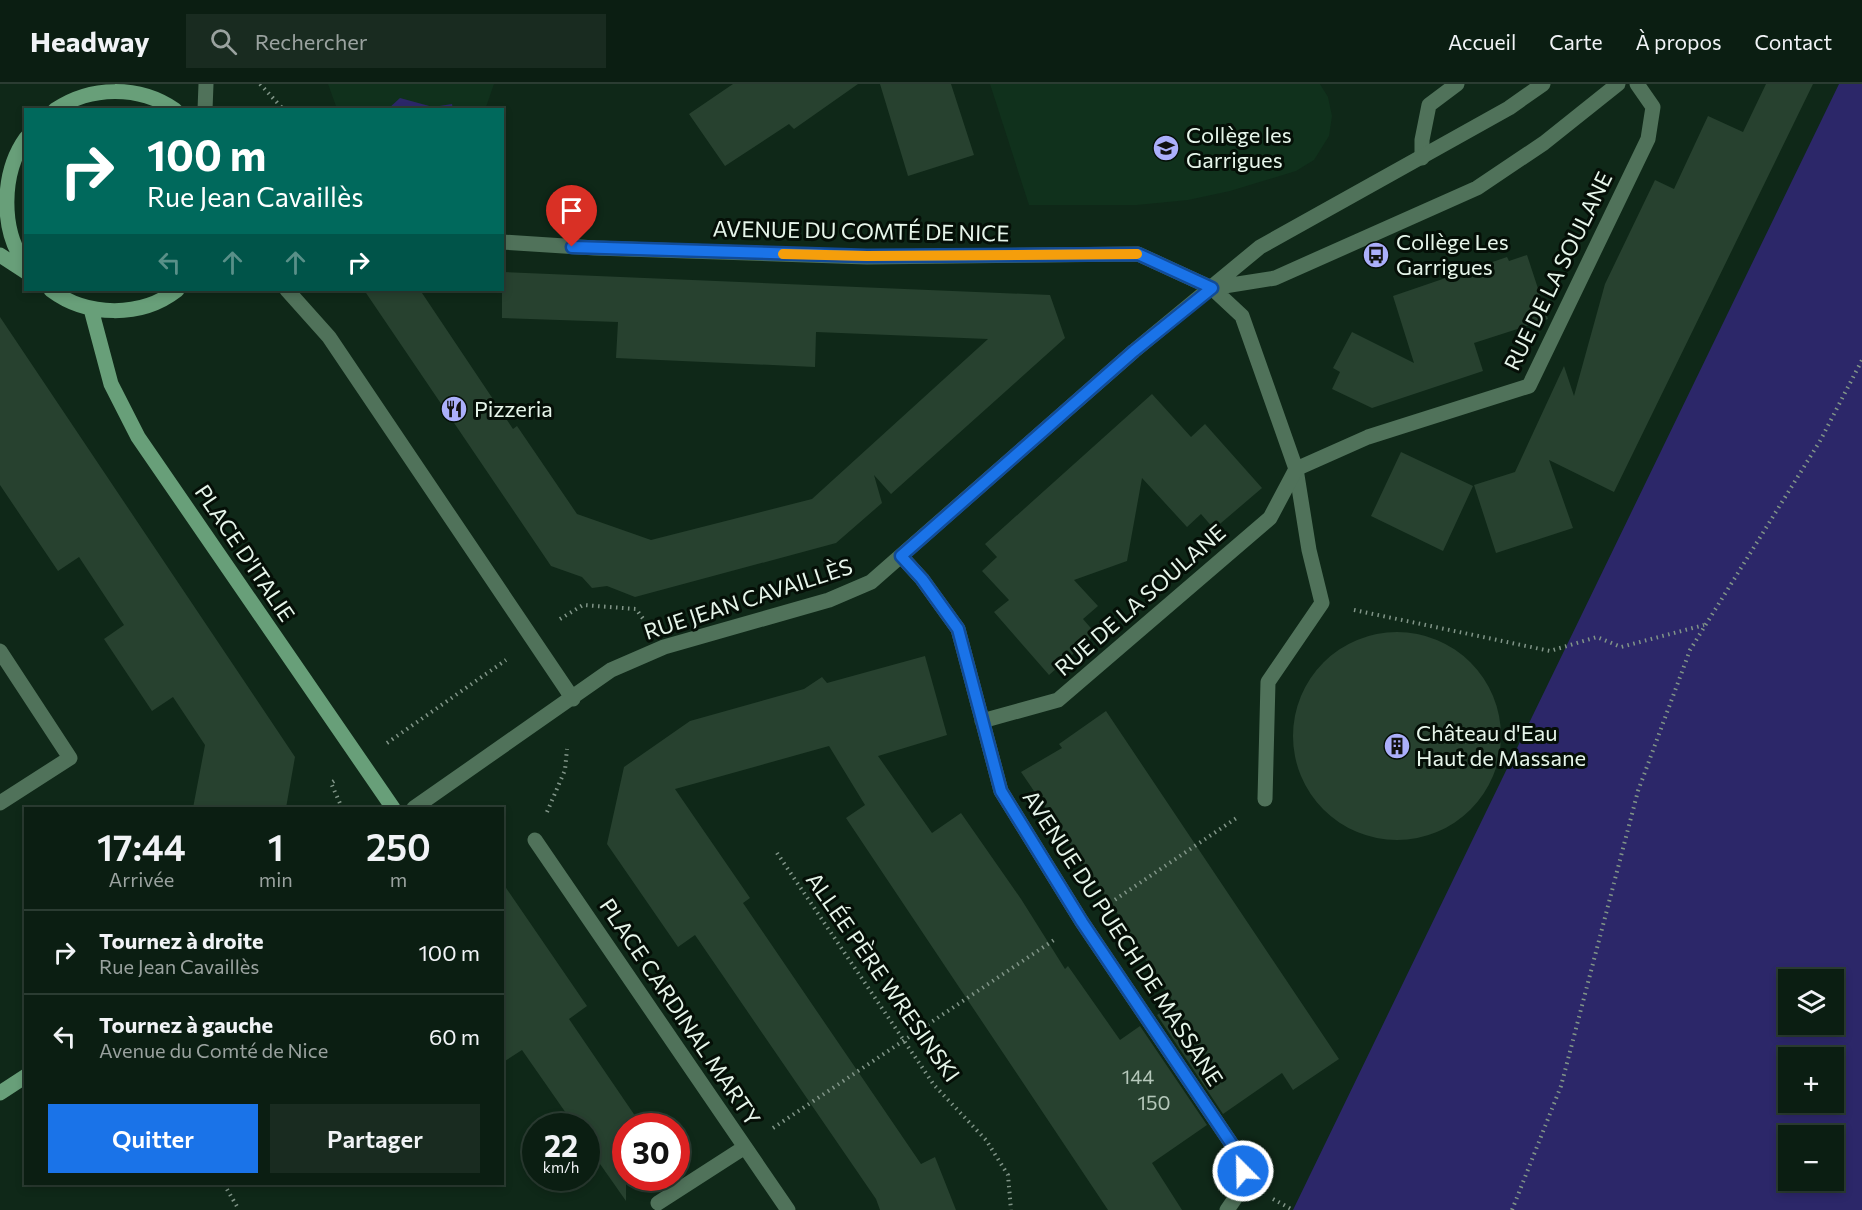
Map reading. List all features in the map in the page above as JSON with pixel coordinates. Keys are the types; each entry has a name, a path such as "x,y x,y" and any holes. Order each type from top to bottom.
{"main road":[{"path":"59,108 89,94 114,91 140,94 171,108"},
{"path":"0,160 22,142"},
{"path":"22,142 7,179 5,215 11,238 24,261"},
{"path":"0,255 24,271"},
{"path":"52,291 63,299 91,309 114,311 137,308 168,297 176,291"},
{"name":"PLACE D'ITALIE","path":"91,309 111,384 138,437 392,807"},
{"path":"0,1093 24,1077"}],"street":[{"path":"89,94 103,84"},
{"path":"205,108 206,84"},
{"path":"1422,158 1422,140 1429,105 1457,84"},
{"path":"1212,288 1260,247 1509,108 1543,84"},
{"path":"1212,288 1275,278 1477,188 1544,143 1618,84"},
{"name":"RUE DE LA SOULANE","path":"982,721 1058,700 1270,518 1296,469 1368,437 1529,386 1648,139 1653,107 1637,84"},
{"name":"AVENUE DU COMTÉ DE NICE","path":"504,242 595,248 867,256 1138,254 1212,288"},
{"path":"1212,288 1242,316 1296,469 1309,550 1322,603 1268,682 1265,799"},
{"name":"RUE JEAN CAVAILLÈS","path":"415,807 573,699 611,670 664,647 829,600 871,582 1134,351 1212,288"},
{"path":"288,291 329,337 573,699"},
{"name":"AVENUE DU PUECH DE MASSANE","path":"901,556 922,579 958,629 1001,791 1082,922 1241,1158 1245,1184 1227,1210"},
{"path":"0,651 70,758 0,804"},
{"name":"PLACE CARDINAL MARTY","path":"535,840 788,1210"},
{"path":"658,1203 745,1147"}],"path":[{"path":"260,84 282,108"},
{"path":"1512,1210 1561,1086 1638,791 1690,650 1820,441 1862,360"},
{"path":"1322,603 1550,651 1597,638 1620,647 1705,624"},
{"path":"342,807 331,783 510,657 532,637 583,605 636,609 664,647"},
{"path":"535,840 565,770 567,749"},
{"path":"745,1147 1265,799"},
{"name":"ALLÉE PÈRE WRESINSKI","path":"777,852 934,1085 986,1140 1008,1175 1011,1210"},
{"path":"225,1185 239,1210"}],"shaded area":[{"path":"328,84 494,84 486,108 337,108"},
{"name":"Collège les Garrigues","path":"990,84 1320,84 1328,97 1332,116 1329,136 1314,160 1296,171 1230,191 1188,200 1137,205 1029,205"},
{"path":"1839,84 1862,84 1862,1210 1293,1210"},
{"path":"400,98 433,107 452,104 453,108 389,108"}],"building":[{"path":"733,84 858,84 794,129 789,124 725,166 689,114"},
{"path":"880,84 951,84 974,155 908,176"},
{"path":"1766,84 1813,84 1614,492 1549,460 1573,528 1496,553 1474,485 1515,472 1564,366 1574,396 1605,284 1655,180 1674,189 1708,116 1743,132"},
{"path":"1527,255 1548,319 1474,343 1483,371 1372,408 1332,389 1340,372 1333,368 1352,332 1414,363 1393,296 1507,257 1509,261"},
{"path":"504,272 1050,295 1065,338 891,494 874,475 882,503 836,543 635,597 607,586 592,588 582,577 551,566 365,291 421,291 513,429 517,426 577,514 651,540 812,499 988,339 816,332 815,367 616,358 618,322 502,318"},
{"path":"0,317 295,757 286,807 193,807 205,745 173,697 152,711 104,639 124,625 79,557 58,571 0,485"},
{"path":"1152,394 1191,437 1205,424 1262,488 1214,529 1201,514 1187,527 1142,478 1127,561 1074,580 1098,606 1083,619 1096,634 1049,675 994,612 1009,600 982,571 997,557 985,544"},
{"path":"1401,452 1473,486 1443,551 1371,516"},
{"name":"Château d'Eau Haut de Massane","path":"1387,632 1407,632 1427,636 1446,644 1471,662 1484,678 1493,696 1501,726 1497,766 1493,776 1484,794 1471,810 1455,823 1427,836 1407,840 1387,840 1367,836 1348,828 1331,817 1316,802 1297,766 1293,746 1293,726 1297,706 1305,687 1316,670 1331,655 1367,636"},
{"path":"925,656 947,735 878,756 932,833 961,813 1021,899 1065,969 1068,966 1120,1040 1140,1026 1207,1125 1152,1163 1182,1210 1108,1210 846,818 865,805 829,746 675,789 750,898 743,903 921,1164 935,1157 956,1210 880,1210 876,1199 695,935 678,947 607,844 624,767 690,721 804,689 822,677 827,683"},
{"path":"1106,711 1339,1059 1293,1090 1282,1073 1223,1114 1157,1015 1174,1003 1124,927 1126,926 1021,772 1062,748 1059,744"},
{"path":"504,885 587,1006 569,1019 633,1113 612,1113 612,1181 600,1164 600,1113 566,1113 522,1050 504,1062"},
{"path":"619,1191 626,1191 626,1201"}],"slow traffic":[{"path":"783,254 867,256 1137,254"}],"place":[{"name":"Collège les Garrigues","path":"1166,148"},
{"name":"Collège Les Garrigues","path":"1376,255"},
{"name":"Pizzeria","path":"454,409"},
{"name":"Château d'Eau Haut de Massane","path":"1397,746"}],"route":[{"path":"572,247 867,256 1138,254 1212,288 1134,351 901,556 922,579 958,629 1001,791 1082,922 1241,1158 1243,1171"}]}
